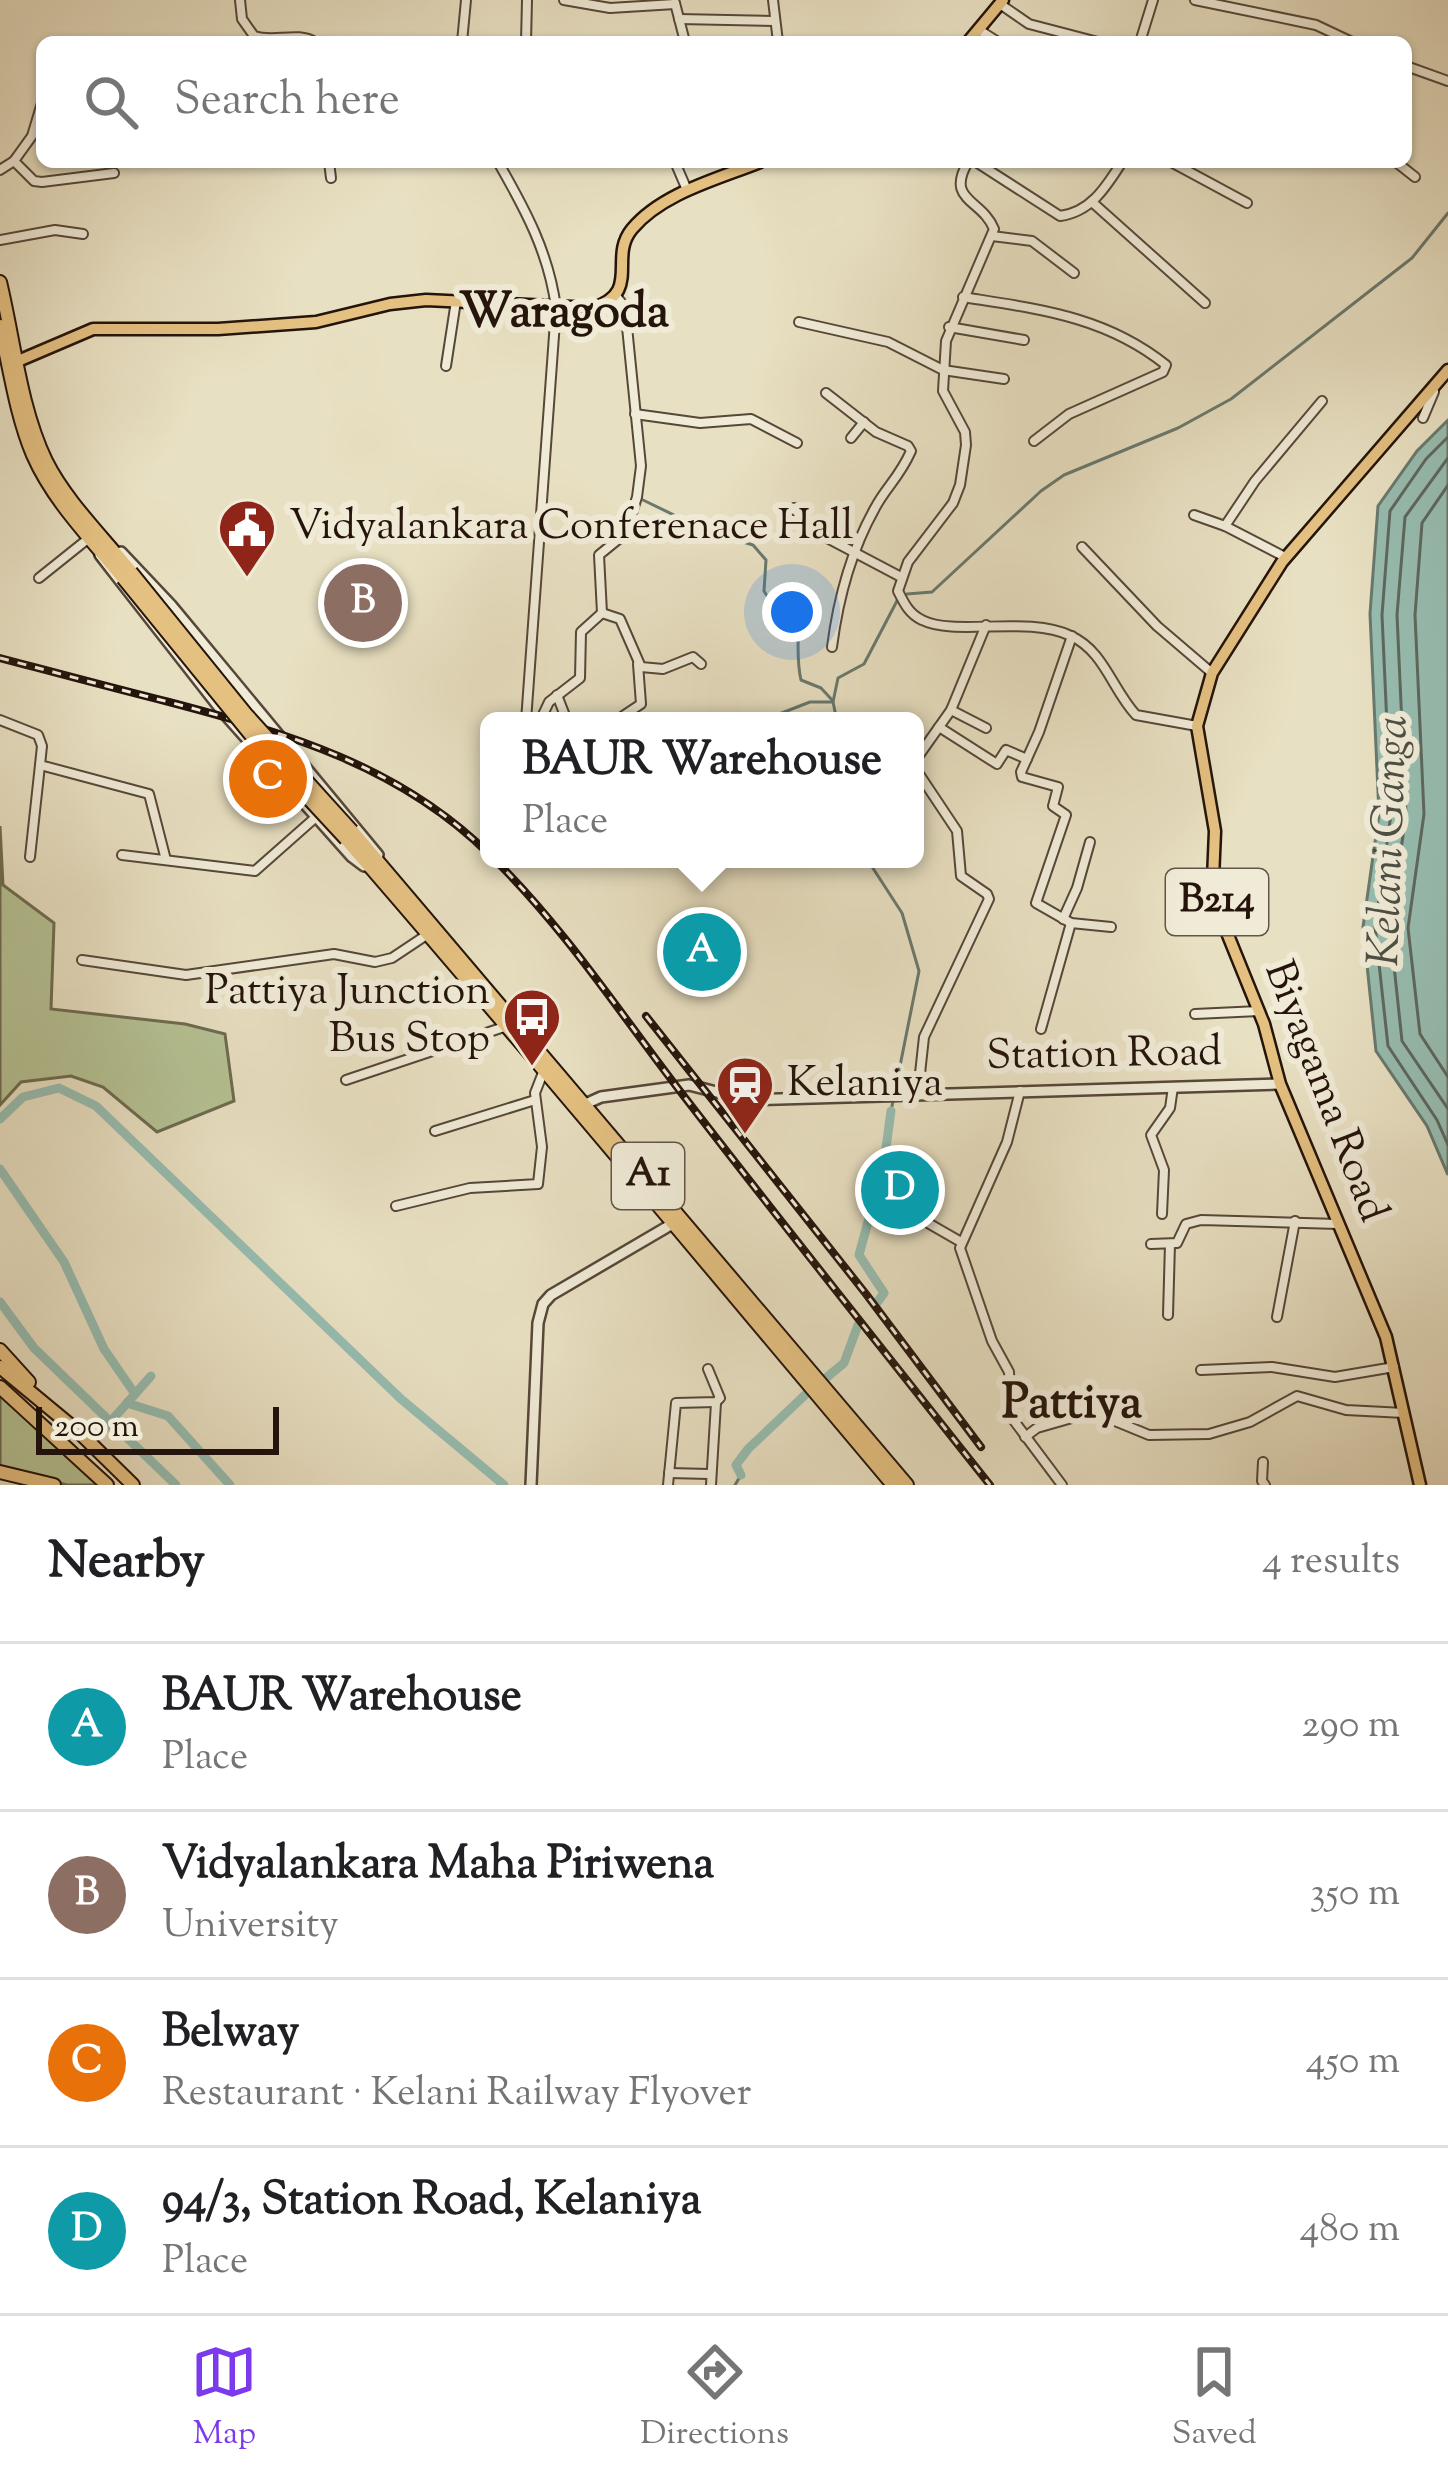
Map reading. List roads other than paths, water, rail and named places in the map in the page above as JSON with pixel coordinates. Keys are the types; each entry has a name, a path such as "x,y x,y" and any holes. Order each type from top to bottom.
{"highway":[{"name":"A1","path":"0,281 10,371"},
{"name":"A1","path":"0,326 22,425 37,463 248,732 383,873 893,1485"},
{"name":"A1","path":"93,535 127,575"},
{"name":"A1","path":"383,873 507,1027 581,1106"},
{"name":"A1","path":"677,1222 907,1485"},
{"path":"0,1350 133,1485"},
{"path":"0,1366 81,1434"},
{"path":"0,1387 107,1485"},
{"path":"0,1472 54,1485"}],"main road":[{"path":"973,36 1002,2"},
{"path":"10,371 93,329 218,329 316,322 390,304 456,300 584,310 616,296 631,231 687,190 744,168"},
{"name":"Biyagama Road","path":"1420,1485 1394,1367 1280,1084 1259,1011 1219,913 1213,879 1215,830 1197,726 1212,673 1287,557 1444,373"}],"street":[{"path":"240,0 242,20 254,36"},
{"path":"463,36 466,0"},
{"path":"526,36 527,0"},
{"path":"564,0 610,8 675,2 683,36"},
{"path":"772,0 777,36"},
{"path":"1142,36 1153,0"},
{"path":"1196,0 1309,23 1338,36"},
{"path":"1002,2 1029,24 1075,36"},
{"path":"679,19 775,21"},
{"path":"978,30 988,36"},
{"path":"1412,68 1448,81"},
{"path":"0,170 14,161 36,123"},
{"path":"14,161 34,181 114,173"},
{"path":"330,168 331,178"},
{"path":"501,168 534,225 556,308 527,712"},
{"path":"678,168 687,190"},
{"path":"967,168 959,177 963,195 993,222 992,236 949,327 943,370 943,391 965,432 964,465 953,503 924,536 898,592 928,623 1037,626 1072,636 1093,650 1136,715 1197,726"},
{"path":"982,168 1060,216 1074,214 1092,202 1118,168"},
{"path":"1182,168 1247,203"},
{"path":"1403,168 1415,178"},
{"path":"1092,202 1205,303"},
{"path":"0,240 55,230 83,234"},
{"path":"992,236 1032,242 1074,273"},
{"path":"602,613 599,555 626,533 641,466 625,308 616,296"},
{"path":"963,297 1096,322 1166,365 1163,372 1069,414 1034,442"},
{"path":"446,366 456,300"},
{"path":"800,322 888,342 943,370 1004,379"},
{"path":"949,327 1024,340"},
{"path":"1423,418 1444,373"},
{"path":"826,393 911,451 891,489 878,501 854,550 832,646"},
{"path":"1225,526 1255,481 1322,401"},
{"path":"635,414 700,423 751,419 797,443"},
{"path":"851,438 864,422"},
{"path":"794,508 810,529 901,578"},
{"path":"1194,515 1287,557"},
{"path":"39,578 93,535"},
{"path":"93,535 171,605 368,839 383,873"},
{"path":"93,535 104,565 286,785 352,857 383,873"},
{"path":"1082,547 1157,626 1212,673"},
{"path":"602,613 624,624 638,664 641,704 629,712"},
{"path":"543,712 580,678 580,632 602,613"},
{"path":"924,750 951,710 986,626"},
{"path":"1072,636 1022,777 1058,787 1053,806 1066,815 1036,903 1067,921 1111,927"},
{"path":"638,664 663,669 693,657 701,664"},
{"path":"205,690 225,672"},
{"path":"557,695 563,712"},
{"path":"951,710 986,728"},
{"path":"0,720 38,735 42,746 29,857"},
{"path":"939,727 997,764 1006,749 1027,759"},
{"path":"40,764 145,791 152,800 166,860"},
{"path":"286,785 305,768"},
{"path":"918,1092 924,1037 988,899 961,876 958,831 924,778"},
{"path":"122,855 255,871 316,817"},
{"path":"1042,1029 1090,842"},
{"path":"82,960 186,975 334,954 375,962 392,958 428,934"},
{"path":"1195,1014 1259,1011"},
{"path":"346,1080 507,1027"},
{"path":"396,1206 470,1189 538,1184 542,1147 535,1100 545,1069"},
{"name":"Station Road","path":"581,1106 601,1097 689,1085 748,1100 1280,1084"},
{"path":"1162,1214 1164,1170 1150,1135 1170,1108 1173,1087"},
{"path":"1020,1091 1007,1142 961,1242 992,1341 1009,1372 1012,1418 1062,1485"},
{"path":"435,1131 535,1100"},
{"path":"1277,1317 1295,1221"},
{"path":"531,1485 538,1323 543,1304 677,1222"},
{"path":"1151,1244 1177,1243 1190,1222 1339,1225"},
{"path":"928,1223 961,1242"},
{"path":"1168,1315 1170,1244"},
{"path":"1201,1370 1272,1367 1335,1377 1394,1367"},
{"path":"669,1473 710,1480 720,1398 708,1369"},
{"path":"1024,1437 1037,1428 1094,1412 1150,1435 1209,1434 1250,1422 1297,1396 1346,1410 1406,1413"},
{"path":"668,1485 676,1402 716,1402"},
{"path":"1263,1462 1265,1485"}],"water":[{"name":"Kelani Ganga","path":"1448,420 1448,1175 1427,1126 1376,1051 1363,927 1379,814 1370,614 1378,506 1417,451"}],"waterway":[{"path":"835,712 838,678 864,664 898,599 932,592 1064,475 1178,428 1231,399 1412,258 1448,213"},
{"path":"643,500 709,532 753,545 766,560 764,591 769,599 793,597 801,680 821,688 833,701"},
{"path":"784,712 810,702 832,702"},
{"path":"873,868 902,913 919,971 896,1086"},
{"path":"0,1119 23,1097 59,1088 96,1106 401,1399 504,1485"},
{"path":"891,1111 893,1101"},
{"path":"876,1304 884,1293 859,1255 884,1163 891,1111"},
{"path":"0,1169 64,1262 104,1349 135,1394"},
{"path":"0,1302 34,1348 176,1485"},
{"path":"826,1378 844,1363 858,1325"},
{"path":"97,1437 151,1376"},
{"path":"741,1475 736,1465 748,1449 806,1394"},
{"path":"127,1403 168,1416 230,1485"},
{"path":"735,1485 741,1475"}],"railway":[{"path":"0,658 213,714 340,757 418,797 480,846"},
{"path":"503,868 569,944 990,1485"},
{"path":"646,1016 981,1447"}],"place":[{"name":"Vidyalankara Conferenace Hall","path":"247,579"},
{"name":"Vidyalankara Maha Piriwena","path":"363,603"},
{"name":"Belway","path":"268,779"},
{"name":"BAUR Warehouse","path":"702,952"},
{"name":"Pattiya Junction Bus Stop","path":"532,1068"},
{"name":"Kelaniya","path":"745,1136"},
{"name":"94/3, Station Road, Kelaniya","path":"900,1190"}],"district":[{"name":"Waragoda","path":"564,314"},
{"name":"Pattiya","path":"1072,1405"}]}
